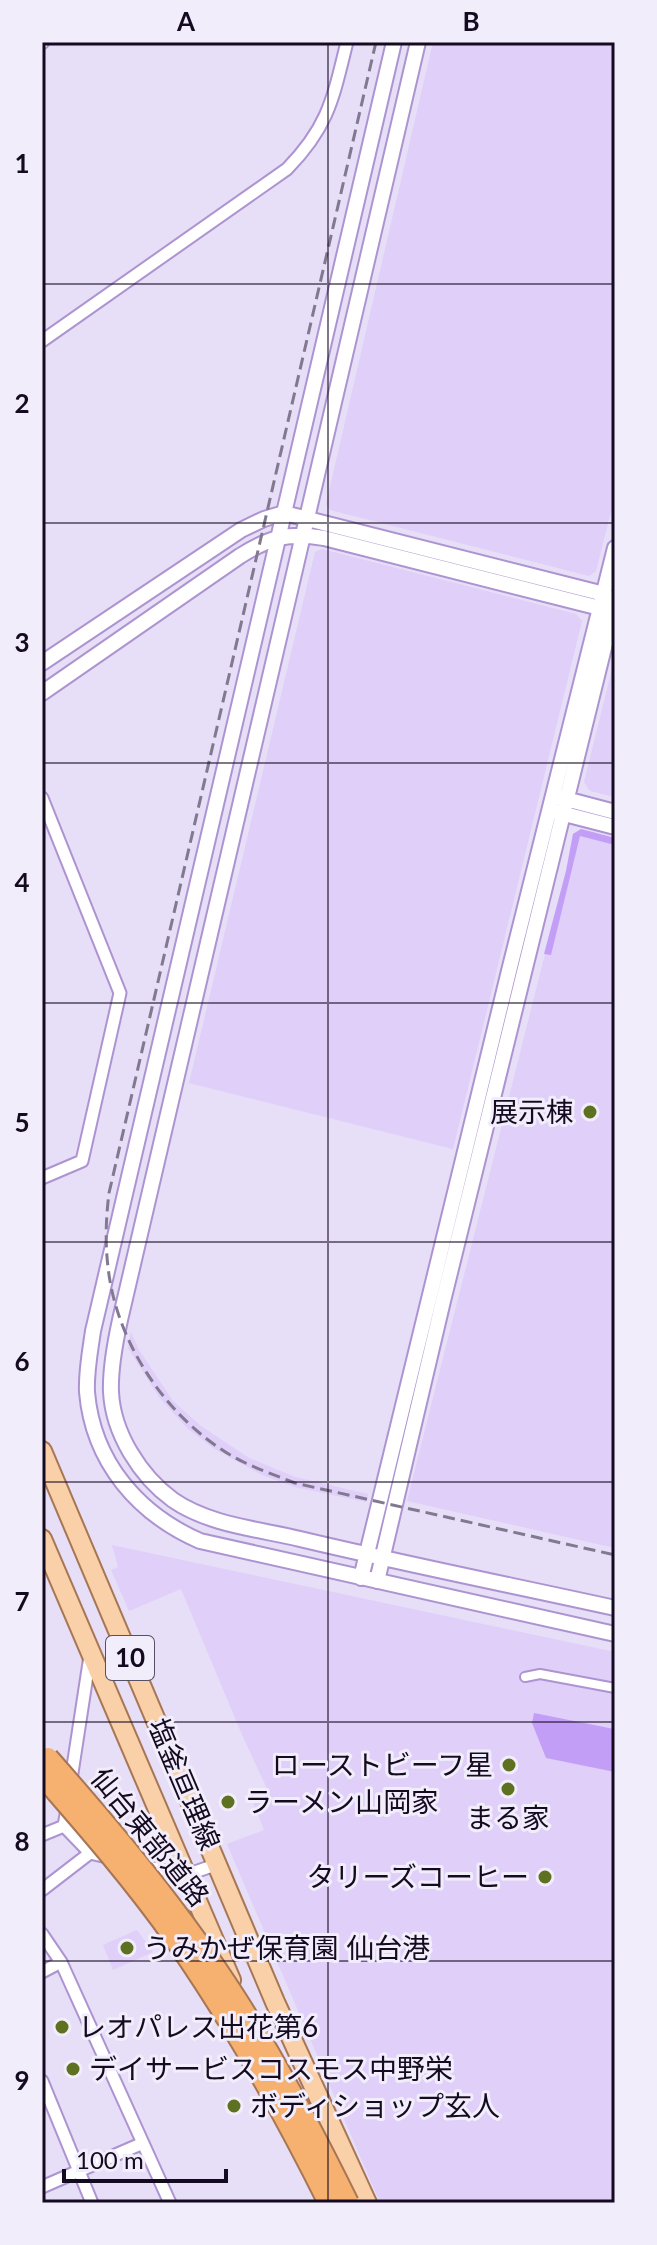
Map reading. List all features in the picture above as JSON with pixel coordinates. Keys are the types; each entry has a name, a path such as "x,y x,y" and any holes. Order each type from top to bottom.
{"highway":[{"name":"仙台東部道路","path":"45,1766 175,1939 215,1999 265,2080 328,2203"},
{"name":"仙台東部道路","path":"45,1766 114,1833 236,1999 286,2085 348,2203"}],"main road":[{"name":"塩釜亘理線","path":"42,1451 275,2002 367,2203"},
{"name":"塩釜亘理線","path":"42,1539 328,2203"}],"street":[{"path":"42,341 287,169 305,151 320,129 332,102 347,42"},
{"path":"394,42 96,1319 88,1363 87,1390 98,1443 116,1476 156,1517 177,1531 200,1541 615,1634"},
{"path":"418,42 120,1320 112,1364 111,1394 118,1424 142,1470 172,1499 210,1518 615,1608"},
{"path":"42,663 241,530 284,513 608,602"},
{"path":"42,693 249,550 279,536 324,538 608,602"},
{"path":"361,1578 558,805 608,602 615,548"},
{"path":"42,798 120,993 82,1161 42,1178"},
{"path":"558,805 615,812"},
{"path":"558,805 615,827"},
{"path":"377,1581 558,805"},
{"path":"64,1826 90,1654"},
{"path":"525,1677 540,1674 615,1688"},
{"path":"64,1826 90,1853 186,1875 218,1864"},
{"path":"42,1835 64,1826"},
{"path":"42,1890 90,1853"},
{"path":"42,1934 61,1962 170,2203"},
{"path":"42,1972 61,1962"},
{"path":"42,2081 92,2203"},
{"path":"42,2187 143,2143"}],"shaded area":[{"path":"433,42 615,42 615,496 596,571 589,576 330,510 326,504"},
{"path":"322,549 576,614 582,621 453,1149 189,1083 315,552"},
{"path":"615,657 615,797 590,791 584,782"},
{"path":"581,829 615,838 615,1548 407,1501 573,834"},
{"path":"581,829 615,838 615,845 580,836 551,955 544,954 573,834"},
{"path":"131,1332 139,1350 173,1401 201,1426 249,1458 295,1477 368,1494 366,1502 295,1487 262,1475 213,1448 187,1428 159,1397 128,1348"},
{"path":"112,1545 615,1652 615,2203 380,2203 227,1844 264,1830 253,1802 270,1795 181,1589 129,1611 111,1570 118,1567"},
{"path":"534,1713 614,1729 615,1772 546,1758 532,1723"},
{"name":"うみかぜ保育園 仙台港","path":"137,1930 153,1952 113,1970 103,1945"}],"railway":[{"path":"376,42 109,1193 106,1230 108,1267 121,1322 147,1373 183,1418 235,1458 295,1483 615,1555"}],"place":[{"name":"展示棟","path":"590,1112"},
{"name":"ローストビーフ星","path":"509,1765"},
{"name":"まる家","path":"508,1789"},
{"name":"ラーメン山岡家","path":"228,1802"},
{"name":"タリーズコーヒー","path":"545,1877"},
{"name":"うみかぜ保育園 仙台港","path":"127,1948"},
{"name":"レオパレス出花第6","path":"62,2027"},
{"name":"デイサービスコスモス中野栄","path":"73,2069"},
{"name":"ボディショップ玄人","path":"234,2106"}]}
